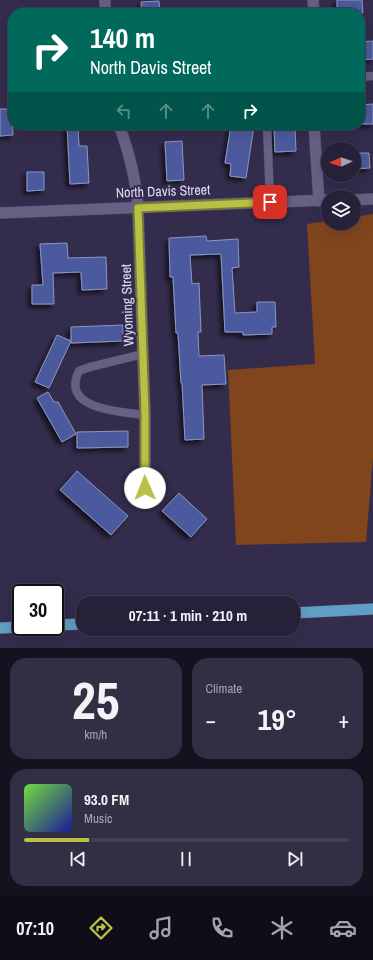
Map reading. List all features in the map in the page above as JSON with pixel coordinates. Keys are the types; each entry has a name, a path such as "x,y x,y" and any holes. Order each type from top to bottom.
{"highway":[{"path":"300,613 373,609"},
{"path":"64,625 76,624"},
{"path":"0,628 12,627"}],"street":[{"name":"Wyoming Street","path":"121,130 129,153 134,174 138,208 145,414 145,488"},
{"path":"315,130 323,190"},
{"path":"361,200 373,199"},
{"name":"North Davis Street","path":"0,213 321,200"}],"lane":[{"path":"267,130 270,202"},
{"path":"143,354 79,371 76,377 76,383 77,393 85,401 97,408 145,414"}],"shaded area":[{"path":"373,214 373,458 366,542 236,545 228,370 315,364 307,224 321,222 321,230 361,230 361,216"}],"building":[{"path":"337,0 362,0 363,8 337,8"},
{"path":"159,1 160,8 142,8 141,2"},
{"path":"373,41 373,59 365,60 365,42"},
{"path":"373,104 373,124 365,124 365,105"},
{"path":"0,109 8,109 8,130 13,130 13,135 0,136"},
{"path":"67,130 78,130 79,146 87,146 89,183 70,184"},
{"path":"230,130 253,130 246,178 230,176 231,164 225,163"},
{"path":"274,130 295,130 296,151 275,152"},
{"path":"182,141 184,180 167,181 165,142"},
{"path":"361,153 369,153 370,168 361,169"},
{"path":"27,172 44,172 44,190 27,191"},
{"path":"206,236 207,241 238,239 239,267 232,268 235,313 257,312 257,302 275,302 276,327 272,327 272,334 243,335 243,332 225,332 221,254 190,255 192,284 199,283 201,332 198,332 199,356 224,355 226,384 202,385 204,439 185,440 173,277 170,277 169,238"},
{"path":"67,243 68,258 106,257 107,289 82,290 81,272 53,273 54,304 32,304 32,285 43,285 40,244"},
{"path":"123,325 123,341 71,343 71,327"},
{"path":"57,335 71,341 49,388 35,382"},
{"path":"48,392 54,402 58,402 76,434 62,442 37,398"},
{"path":"128,431 128,447 77,448 77,432"},
{"path":"77,471 128,516 111,535 60,490"},
{"path":"179,493 207,519 191,537 162,511"}],"route":[{"path":"145,488 145,414 138,208 270,202"}]}
